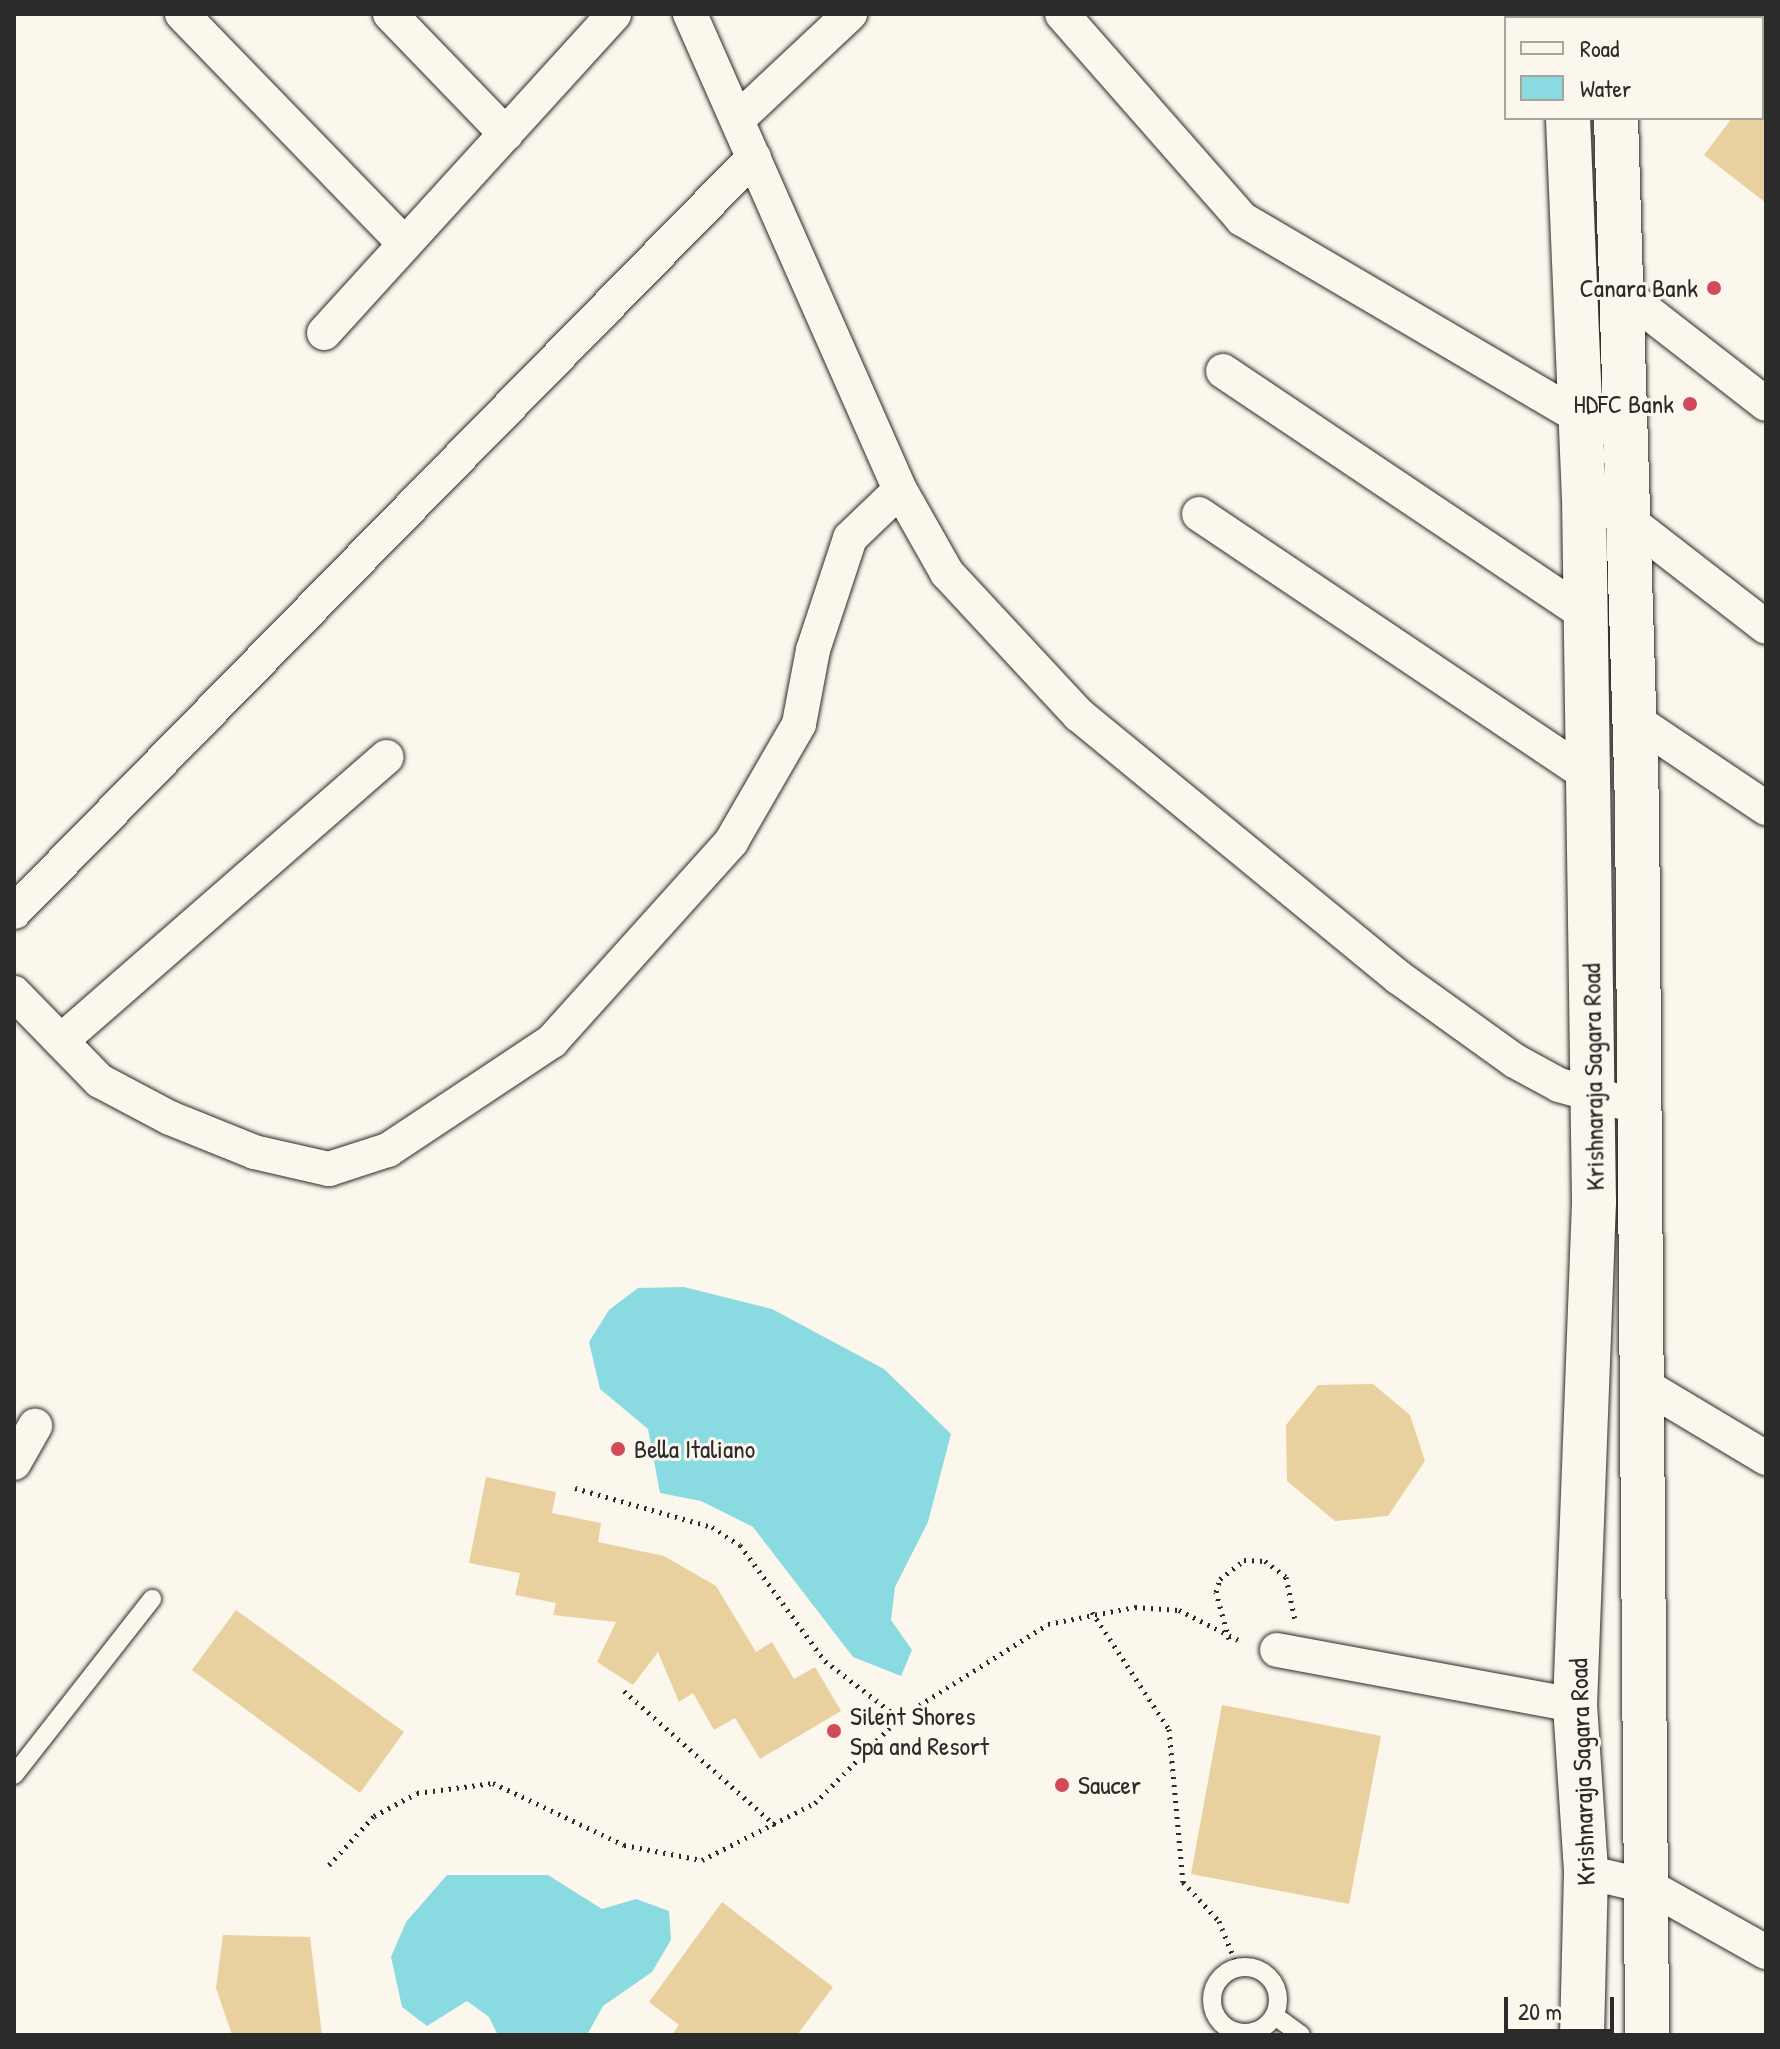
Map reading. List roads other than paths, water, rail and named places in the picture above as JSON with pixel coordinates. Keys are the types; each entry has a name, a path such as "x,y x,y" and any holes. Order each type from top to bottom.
{"main road":[{"name":"Krishnaraja Sagara Road","path":"1568,120 1584,495 1593,1096 1591,1354 1575,1705 1586,1872 1582,2035"},
{"name":"Krishnaraja Sagara Road","path":"1616,120 1626,295 1635,720 1635,1106 1650,1887 1647,2035"}],"street":[{"path":"182,14 405,244"},
{"path":"390,14 506,134"},
{"path":"324,333 614,14"},
{"path":"690,14 900,490 947,573 1079,715 1398,977 1515,1061 1593,1096 1635,1106"},
{"path":"738,119 850,14"},
{"path":"1062,14 1242,219 1582,423 1629,438"},
{"path":"14,912 754,157"},
{"path":"1626,295 1766,404"},
{"path":"1223,371 1586,615"},
{"path":"14,993 100,1081 254,1152 329,1169 399,1143 552,1041 731,842 799,724 813,650 850,538 900,490"},
{"path":"1584,495 1630,516 1766,627"},
{"path":"1199,514 1588,775"},
{"path":"1635,720 1766,808"},
{"path":"61,1041 387,757"},
{"path":"1639,1382 1766,1458"},
{"path":"14,1463 35,1426"},
{"path":"1277,1650 1575,1705"},
{"path":"1586,1872 1650,1887 1766,1952"}],"lane":[{"path":"14,1775 152,1599"},
{"path":"1238,1968 1273,1981 1275,2016 1259,2031 1237,2034 1212,2003 1219,1980 1238,1968"},
{"path":"1275,2016 1301,2035"}],"water":[{"path":"684,1287 772,1309 884,1369 951,1434 928,1522 895,1587 891,1620 912,1650 901,1676 853,1657 753,1527 701,1501 660,1493 648,1429 600,1389 589,1342 609,1310 638,1288"},
{"path":"447,1875 548,1875 602,1909 636,1899 669,1911 671,1940 652,1972 603,2006 587,2035 498,2035 489,2017 467,2001 427,2026 402,2007 391,1957 406,1922"}],"place":[{"name":"Canara Bank","path":"1714,288"},
{"name":"HDFC Bank","path":"1690,404"},
{"name":"Bella Italiano","path":"618,1449"},
{"name":"Silent Shores Spa and Resort","path":"834,1731"},
{"name":"Saucer","path":"1062,1785"}]}
